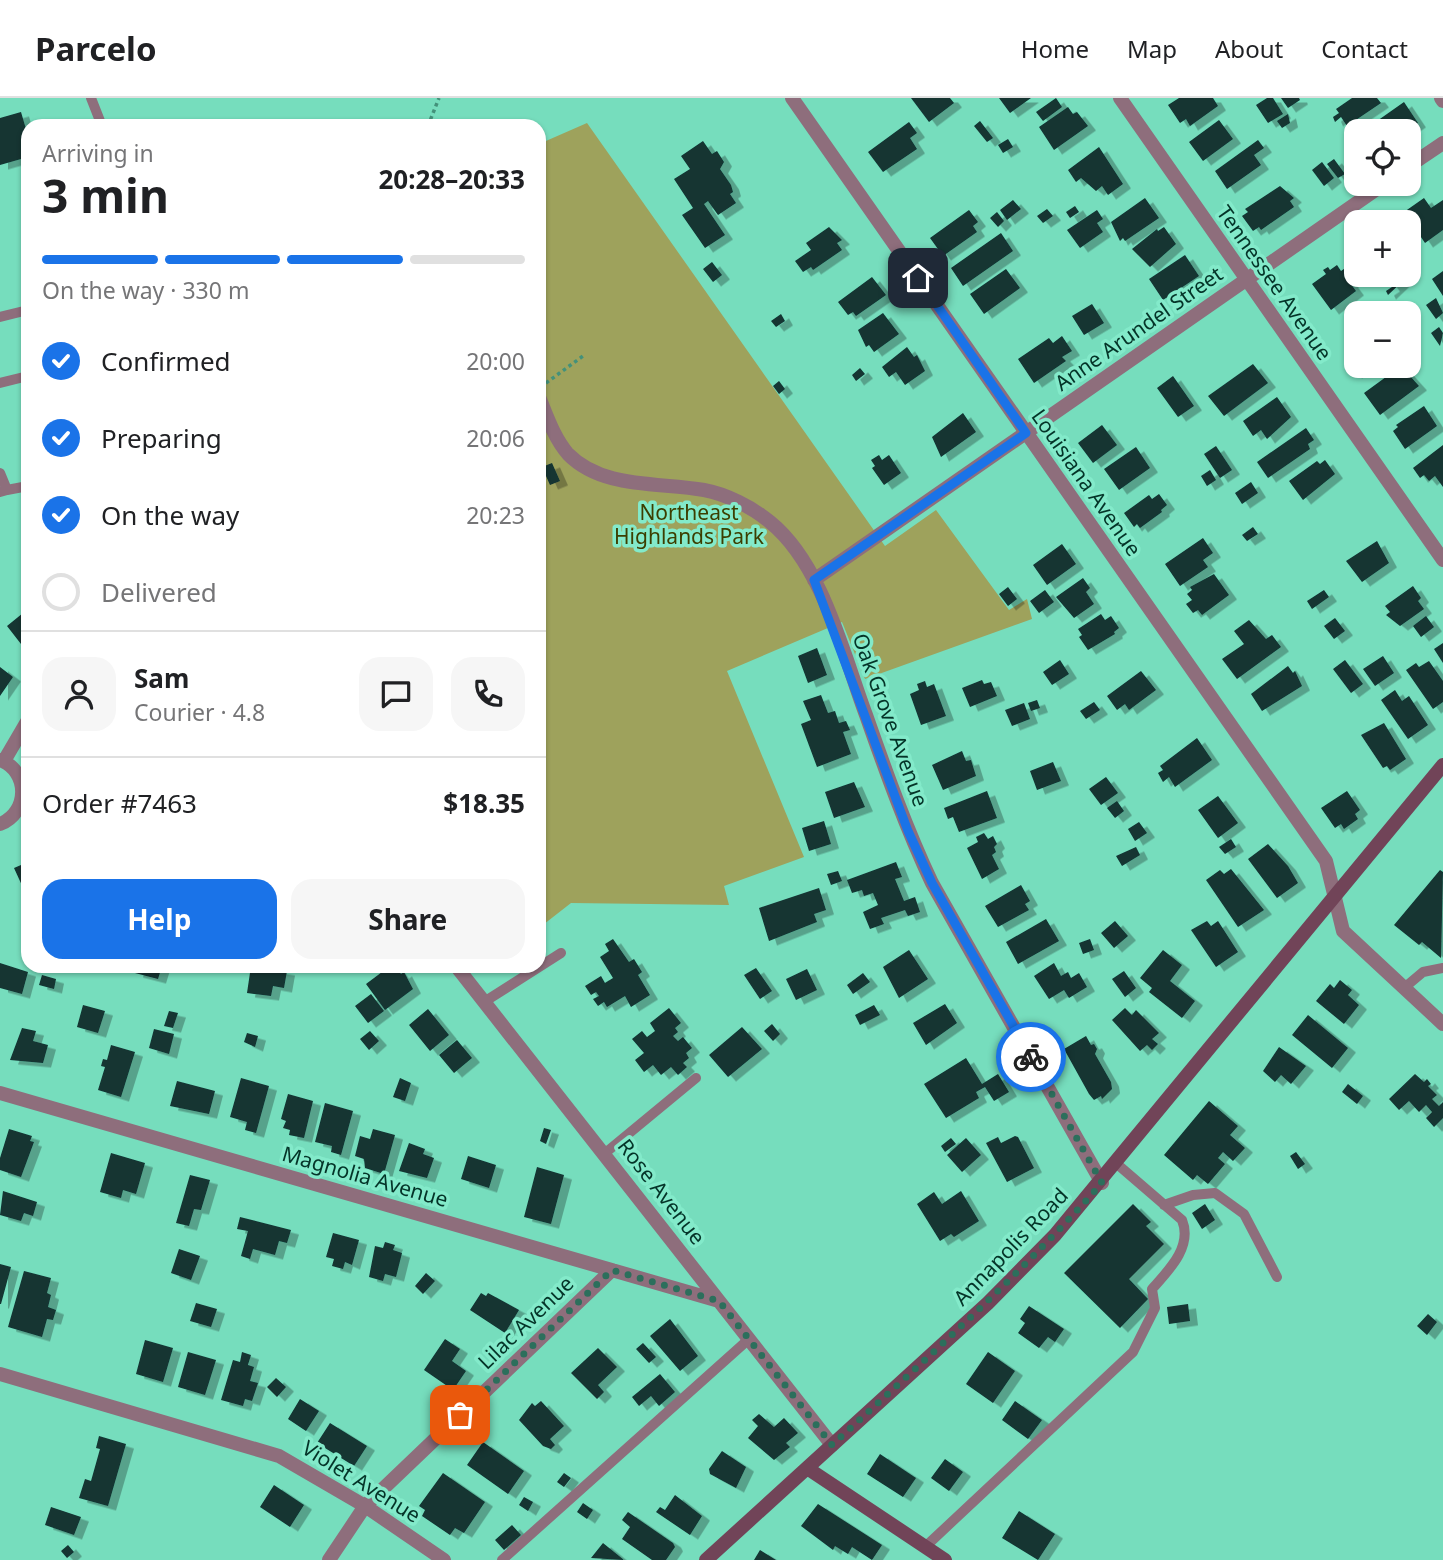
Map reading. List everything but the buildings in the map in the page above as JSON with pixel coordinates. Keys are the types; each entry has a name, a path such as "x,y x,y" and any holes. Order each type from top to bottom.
{"main road":[{"name":"Annapolis Road","path":"706,1560 988,1303 1055,1235 1102,1183 1443,765"},
{"path":"807,1468 945,1560"}],"street":[{"name":"Louisiana Avenue","path":"792,98 1325,860 1343,931 1443,1024"},
{"name":"Tennessee Avenue","path":"1119,98 1443,560"},
{"path":"1421,158 1443,142"},
{"name":"Anne Arundel Street","path":"814,580 1367,196"},
{"name":"Oak Grove Avenue","path":"546,414 554,434 579,464 619,480 706,490 733,500 769,521 796,547 814,580 908,831 1102,1183"},
{"path":"21,731 2,760 19,775 21,782"},
{"path":"0,824 14,815 21,804"},
{"name":"Rose Avenue","path":"461,973 832,1445"},
{"name":"Magnolia Avenue","path":"0,1093 719,1301"},
{"name":"Lilac Avenue","path":"329,1560 365,1506 612,1270"},
{"name":"Violet Avenue","path":"0,1374 130,1410 279,1456 365,1506 444,1560"}],"lane":[{"path":"91,98 99,119"},
{"path":"0,317 21,312"},
{"path":"0,383 21,378"},
{"path":"0,473 3,491 21,487"},
{"path":"546,963 561,953"},
{"path":"1404,988 1423,972 1443,968"},
{"path":"484,1002 530,973"},
{"path":"604,1154 696,1078"},
{"path":"925,1547 1133,1352 1155,1308 1152,1289 1173,1266 1184,1243 1182,1220 1117,1164"},
{"path":"1164,1205 1193,1195 1215,1193 1244,1214 1277,1276"},
{"path":"502,1560 749,1339"}],"path":[{"path":"431,119 439,98"},
{"path":"546,383 583,356"}],"green space":[{"name":"Northeast Highlands Park","path":"587,123 885,546 936,510 1009,610 1027,599 1032,619 865,679 842,622 727,671 804,857 724,886 729,905 571,903 546,923 546,141"}],"way so far":[{"path":"460,1415 612,1270 719,1301 832,1445 988,1303 1102,1183 1031,1057"}],"route":[{"path":"918,278 1026,433 814,580 908,831 932,883 1031,1057"}]}
